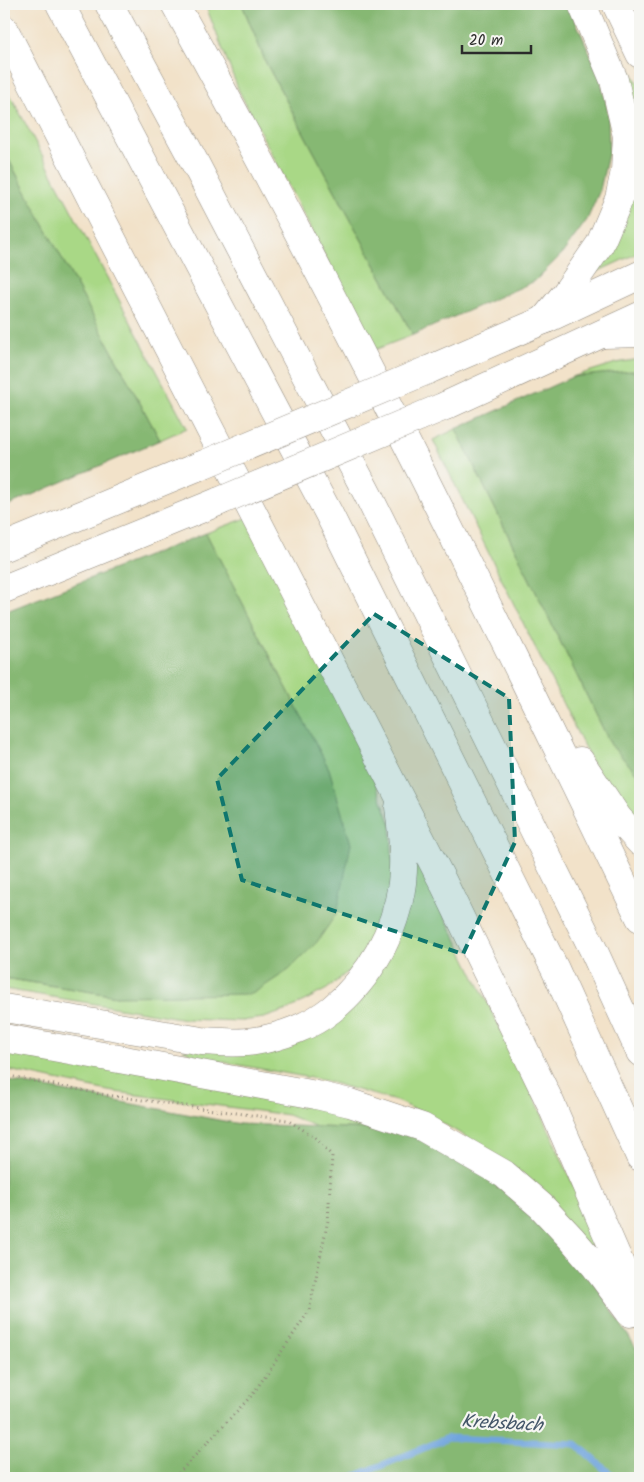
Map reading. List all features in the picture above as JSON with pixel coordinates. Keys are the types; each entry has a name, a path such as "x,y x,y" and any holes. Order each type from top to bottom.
{"highway":[{"path":"60,4 329,514 555,969 640,1157"},
{"path":"109,4 195,162 368,495 593,949 640,1052"},
{"path":"175,4 222,89 420,467 640,918"},
{"path":"195,4 222,89"},
{"path":"544,320 566,293 600,244 619,199 625,171 627,136 614,80 582,4"},
{"path":"616,4 640,54"},
{"path":"4,29 444,884 550,1102 640,1310"},
{"path":"4,57 28,74"},
{"path":"4,547 428,370 544,320 640,275"},
{"path":"4,589 220,501 445,406 640,316"},
{"path":"604,334 640,333"},
{"path":"521,671 618,818 640,842"},
{"path":"4,1008 202,1041 254,1041 280,1035 305,1025 331,1009 349,992 379,953 391,928 398,906 404,859 398,793"},
{"path":"4,1038 316,1095 350,1103 422,1127 504,1174 541,1206 595,1266 640,1327"}],"path":[{"path":"4,1075 106,1095 287,1120 314,1137 332,1156 328,1220 310,1311 253,1394 174,1478"}],"highlighted area":[{"path":"374,614 509,698 515,842 463,954 242,880 217,779"}],"green space":[{"path":"205,4 242,4 266,63 413,335 374,350 239,91"},
{"path":"242,4 568,4 600,76 608,112 609,150 600,190 587,220 562,254 535,281 413,335 266,63"},
{"path":"612,42 640,86 640,252 592,274 620,230"},
{"path":"4,88 14,102 187,428 160,440 4,151"},
{"path":"4,151 160,440 4,507"},
{"path":"640,359 640,371 572,377 616,363"},
{"path":"640,371 640,777 611,745 456,429 572,377"},
{"path":"456,429 611,745 640,777 640,829 600,779 433,440"},
{"path":"252,516 363,749 391,825 393,883 370,942 357,964 327,989 287,1010 264,1018 241,1021 186,1019 4,989 4,978 117,996 351,844 329,769 206,533"},
{"path":"206,533 329,769 351,844 337,913 317,942 289,970 252,994 117,996 4,978 4,612"},
{"path":"412,850 537,1103 615,1280 468,1138 430,1116 396,1101 322,1080 201,1058 183,1050 335,1018"},
{"path":"4,1045 255,1091 403,1130 317,1127 288,1115 108,1091 4,1069"},
{"path":"4,1080 240,1124 403,1130 460,1157 534,1214 586,1270 640,1354 640,1478 4,1478"}],"waterway":[{"name":"Krebsbach","path":"351,1478 448,1438 576,1444 615,1478"}]}
